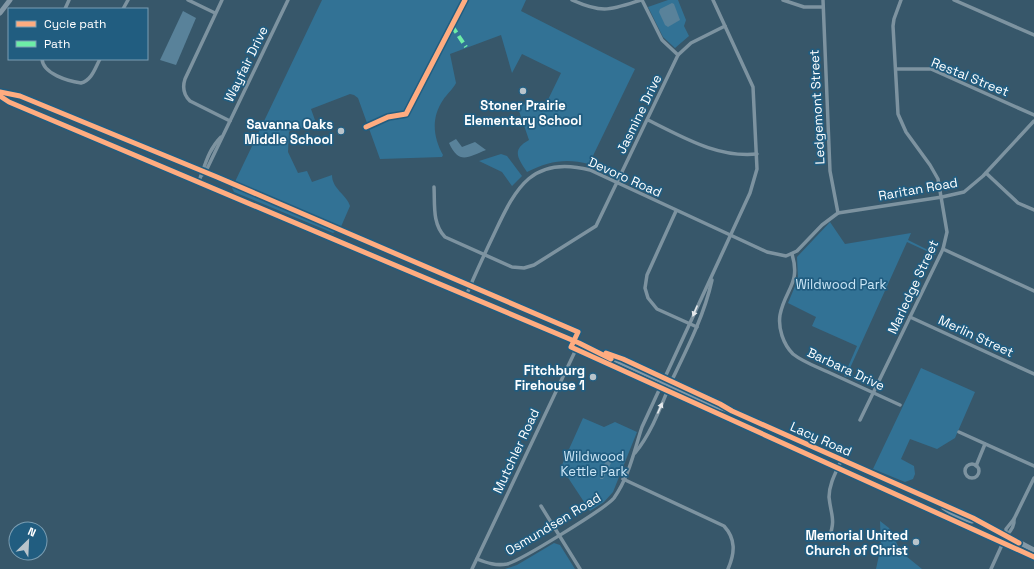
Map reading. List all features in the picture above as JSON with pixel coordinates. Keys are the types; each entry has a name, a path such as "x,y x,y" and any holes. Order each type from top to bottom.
{"street":[{"path":"0,13 10,0"},
{"path":"188,0 216,13"},
{"path":"222,0 185,79 184,90 190,101 230,121"},
{"name":"Wayfair Drive","path":"199,181 202,175 201,171 214,144 230,121 288,0"},
{"path":"572,0 587,7 601,10 641,0 662,40 678,55"},
{"name":"Osmundsen Road","path":"635,454 638,440 647,416 703,293 713,276 755,180 757,154 753,87 713,0"},
{"path":"783,0 804,7 823,7"},
{"name":"Ledgemont Street","path":"823,0 830,171 838,213"},
{"name":"Marledge Street","path":"860,420 943,249 947,232 942,197 936,174 900,122 896,100 896,69 893,26 901,0"},
{"path":"954,0 1034,35"},
{"name":"Jasmine Drive","path":"434,187 436,221 442,234 454,243 518,268 534,265 596,226 678,55 691,43 725,26"},
{"path":"42,60 48,70 81,83 85,82 91,76 99,60"},
{"name":"Restal Street","path":"896,69 931,69 1034,115"},
{"name":"Lacy Road","path":"0,96 9,102 578,342 664,380 715,406 732,411 942,506 958,517 976,521 1034,550"},
{"name":"Lacy Road","path":"0,102 9,102"},
{"path":"648,120 715,151 737,155 757,154"},
{"name":"Raritan Road","path":"792,254 801,247 822,225 838,213 942,197 964,192 973,186 986,173 1034,121"},
{"name":"Devoro Road","path":"466,296 512,196 532,176 552,168 572,166 590,170 776,255 786,256 792,254"},
{"path":"986,173 1018,203 1034,210"},
{"path":"676,210 647,275 645,288 648,298 657,309 697,327"},
{"path":"943,249 1034,291"},
{"name":"Barbara Drive","path":"792,254 795,267 794,280 782,308 780,322 784,341 794,354 800,358 900,405"},
{"name":"Osmundsen Road","path":"477,559 496,565 511,563 608,504 615,497 635,454 643,443 655,420 697,327 708,298 713,276"},
{"name":"Merlin Street","path":"910,317 1034,374"},
{"name":"Mutchler Road","path":"472,569 578,342"},
{"path":"647,416 655,420"},
{"path":"959,432 1034,466"},
{"path":"976,466 985,444"},
{"path":"829,538 834,520 829,496 830,487 841,460"},
{"path":"991,569 1006,536 1006,529 1014,518 1034,478"},
{"path":"623,479 724,526 733,540 734,553 728,569"},
{"path":"541,506 580,569"}],"green space":[{"path":"322,0 526,0 521,11 635,69 589,164 565,161 543,165 527,172 518,154 520,147 529,140 519,111 522,110 519,102 542,112 561,73 522,54 512,73 501,35 450,54 456,83 439,107 435,121 435,134 443,155 442,157 380,159 358,98 354,95 350,94 311,109 316,123 295,130 293,128 289,132 288,152 298,173 307,171 312,182 332,175 334,184 346,198 350,206 340,229 333,233 234,192 232,188"},
{"path":"668,0 678,0 686,20 684,26 689,36 675,48 663,37 648,7"},
{"path":"501,154 507,156 522,176 512,186 502,172 479,161"},
{"name":"Wildwood Park","path":"830,222 845,244 911,233 908,240 936,254 935,255 907,242 846,377 844,376 857,346 812,326 816,317 788,303 798,279 797,257"},
{"path":"921,368 975,392 955,438 937,449 910,439 901,459 914,466 915,474 913,479 905,482 873,469"},
{"name":"Wildwood Kettle Park","path":"583,418 604,427 615,422 637,432 613,492 604,502 590,511 561,467"},
{"path":"880,521 889,528 901,552 922,569 876,569 881,546"},
{"path":"554,543 560,545 575,569 505,569 517,565"}],"shaded area":[{"path":"672,3 674,4 680,20 668,27 665,25 659,12 660,9"},
{"path":"183,11 196,18 176,65 160,60"},
{"path":"456,139 462,147 475,142 486,150 469,157 460,157 456,154 449,143"},
{"path":"609,456 614,457 603,479 600,479 602,468"}],"marked path":[{"path":"452,26 466,47"}],"cycle path":[{"path":"366,127 388,117 406,114 465,0"},
{"path":"0,92 20,96 217,177 578,332 571,347 1034,557"},
{"path":"0,96 9,102 579,343 611,359"},
{"path":"606,353 623,359 732,411 973,518 1019,543"}],"place":[{"name":"Stoner Prairie Elementary School","path":"523,91"},
{"name":"Savanna Oaks Middle School","path":"341,131"},
{"name":"Fitchburg Firehouse 1","path":"593,377"},
{"name":"Memorial United Church of Christ","path":"916,542"}]}
